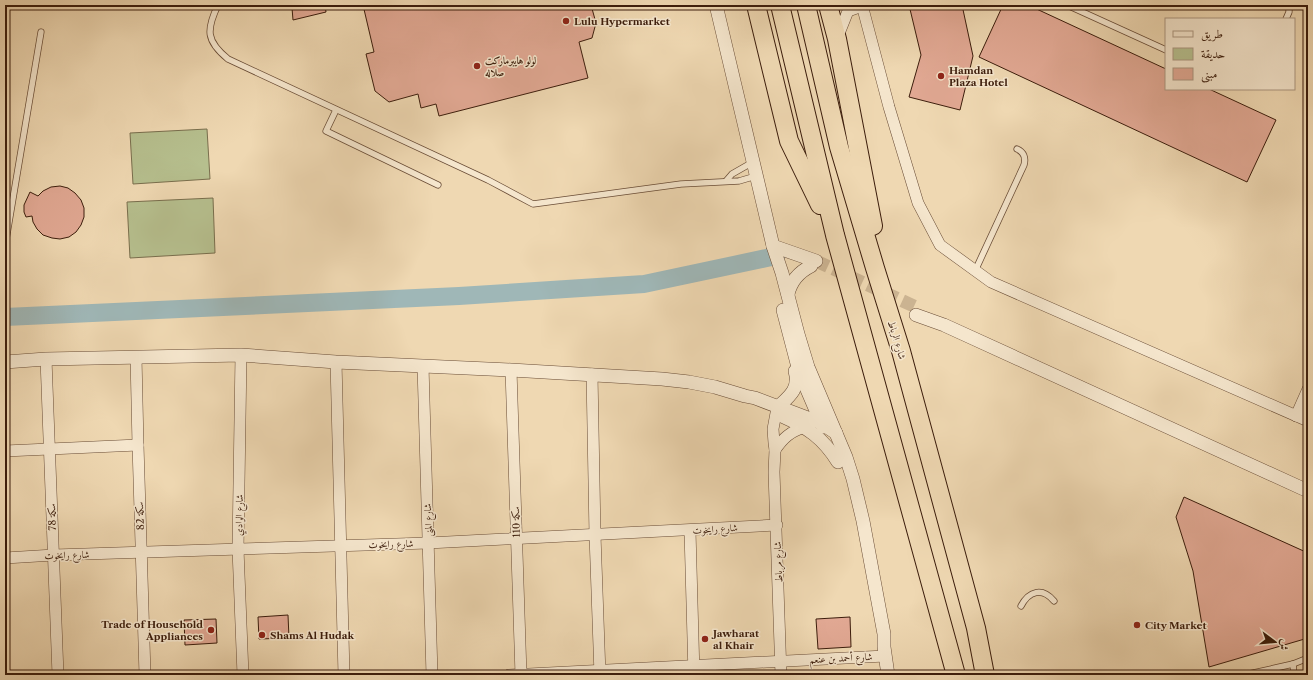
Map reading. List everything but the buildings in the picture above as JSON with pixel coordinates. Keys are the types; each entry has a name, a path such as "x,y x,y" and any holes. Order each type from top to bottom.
{"highway":[{"path":"756,5 789,141 834,234"},
{"path":"780,5 834,234 956,675"},
{"name":"شارع الرباط","path":"806,5 839,147 874,268 901,351 976,628 985,675"},
{"path":"828,5 837,39 873,229 874,268"}],"street":[{"path":"716,5 774,251 780,265 803,352 846,457 863,521 884,634 888,675"},
{"path":"837,39 848,11 862,5 918,203 940,245 991,282 1308,421"},
{"path":"774,251 794,260 814,265 796,277 789,288 788,294"},
{"path":"774,251 775,277 795,357 804,384 838,462 853,509 880,640 885,652"},
{"path":"917,312 936,319 944,325 1308,491"},
{"path":"5,362 46,359 241,355 336,362 592,374 689,382 715,387 755,398 778,410 805,427 823,442 838,462"},
{"name":"شارع الوادي","path":"241,355 238,549 243,675"},
{"name":"سكة 82","path":"136,357 145,675"},
{"path":"778,410 791,395 796,384 797,379 793,364 795,357"},
{"name":"سكة 78","path":"46,359 58,675"},
{"path":"336,362 344,675"},
{"name":"شارع المنى","path":"423,366 432,675"},
{"name":"سكة 110","path":"512,370 521,675"},
{"path":"592,374 595,534 600,673"},
{"path":"1296,416 1308,389"},
{"path":"778,410 821,423 836,433"},
{"name":"شارع مرباط","path":"778,410 773,436 775,450 774,464 781,675"},
{"path":"775,450 784,437 790,433 821,423 826,410"},
{"path":"5,451 138,445"},
{"name":"شارع رايخوت","path":"5,558 54,555 428,543 595,534 690,531 777,525"},
{"path":"690,531 694,671"},
{"path":"976,628 991,675"},
{"name":"شارع أحمد بن عنعم","path":"509,675 694,671 885,652"}],"lane":[{"path":"218,5 210,23 210,36 218,51 228,59 488,180 533,204 681,184 739,181 756,176"},
{"path":"1067,5 1165,50"},
{"path":"1286,18 1289,12 1289,5"},
{"path":"5,246 41,32"},
{"path":"336,110 326,131 438,185"},
{"path":"975,271 1024,165 1023,155 1017,150"},
{"path":"726,181 732,174 753,162"},
{"path":"1021,606 1025,598 1036,593 1048,595 1054,601"},
{"path":"1244,675 1293,664 1308,658"},
{"path":"1293,664 1294,675"}],"green space":[{"path":"207,129 210,179 133,184 130,133"},
{"path":"213,198 215,253 130,258 127,202"}],"waterway":[{"path":"5,317 459,296 644,284 776,256"}],"tunnel":[{"path":"816,261 918,308"}],"place":[{"name":"Lulu Hypermarket","path":"566,21"},
{"name":"لولو هايبرماركت صلاله","path":"477,66"},
{"name":"Hamdan Plaza Hotel","path":"941,76"},
{"name":"City Market","path":"1137,625"},
{"name":"Trade of Household Appliances","path":"211,630"},
{"name":"Shams Al Hudak","path":"262,635"},
{"name":"Jawharat al Khair","path":"705,639"}]}
